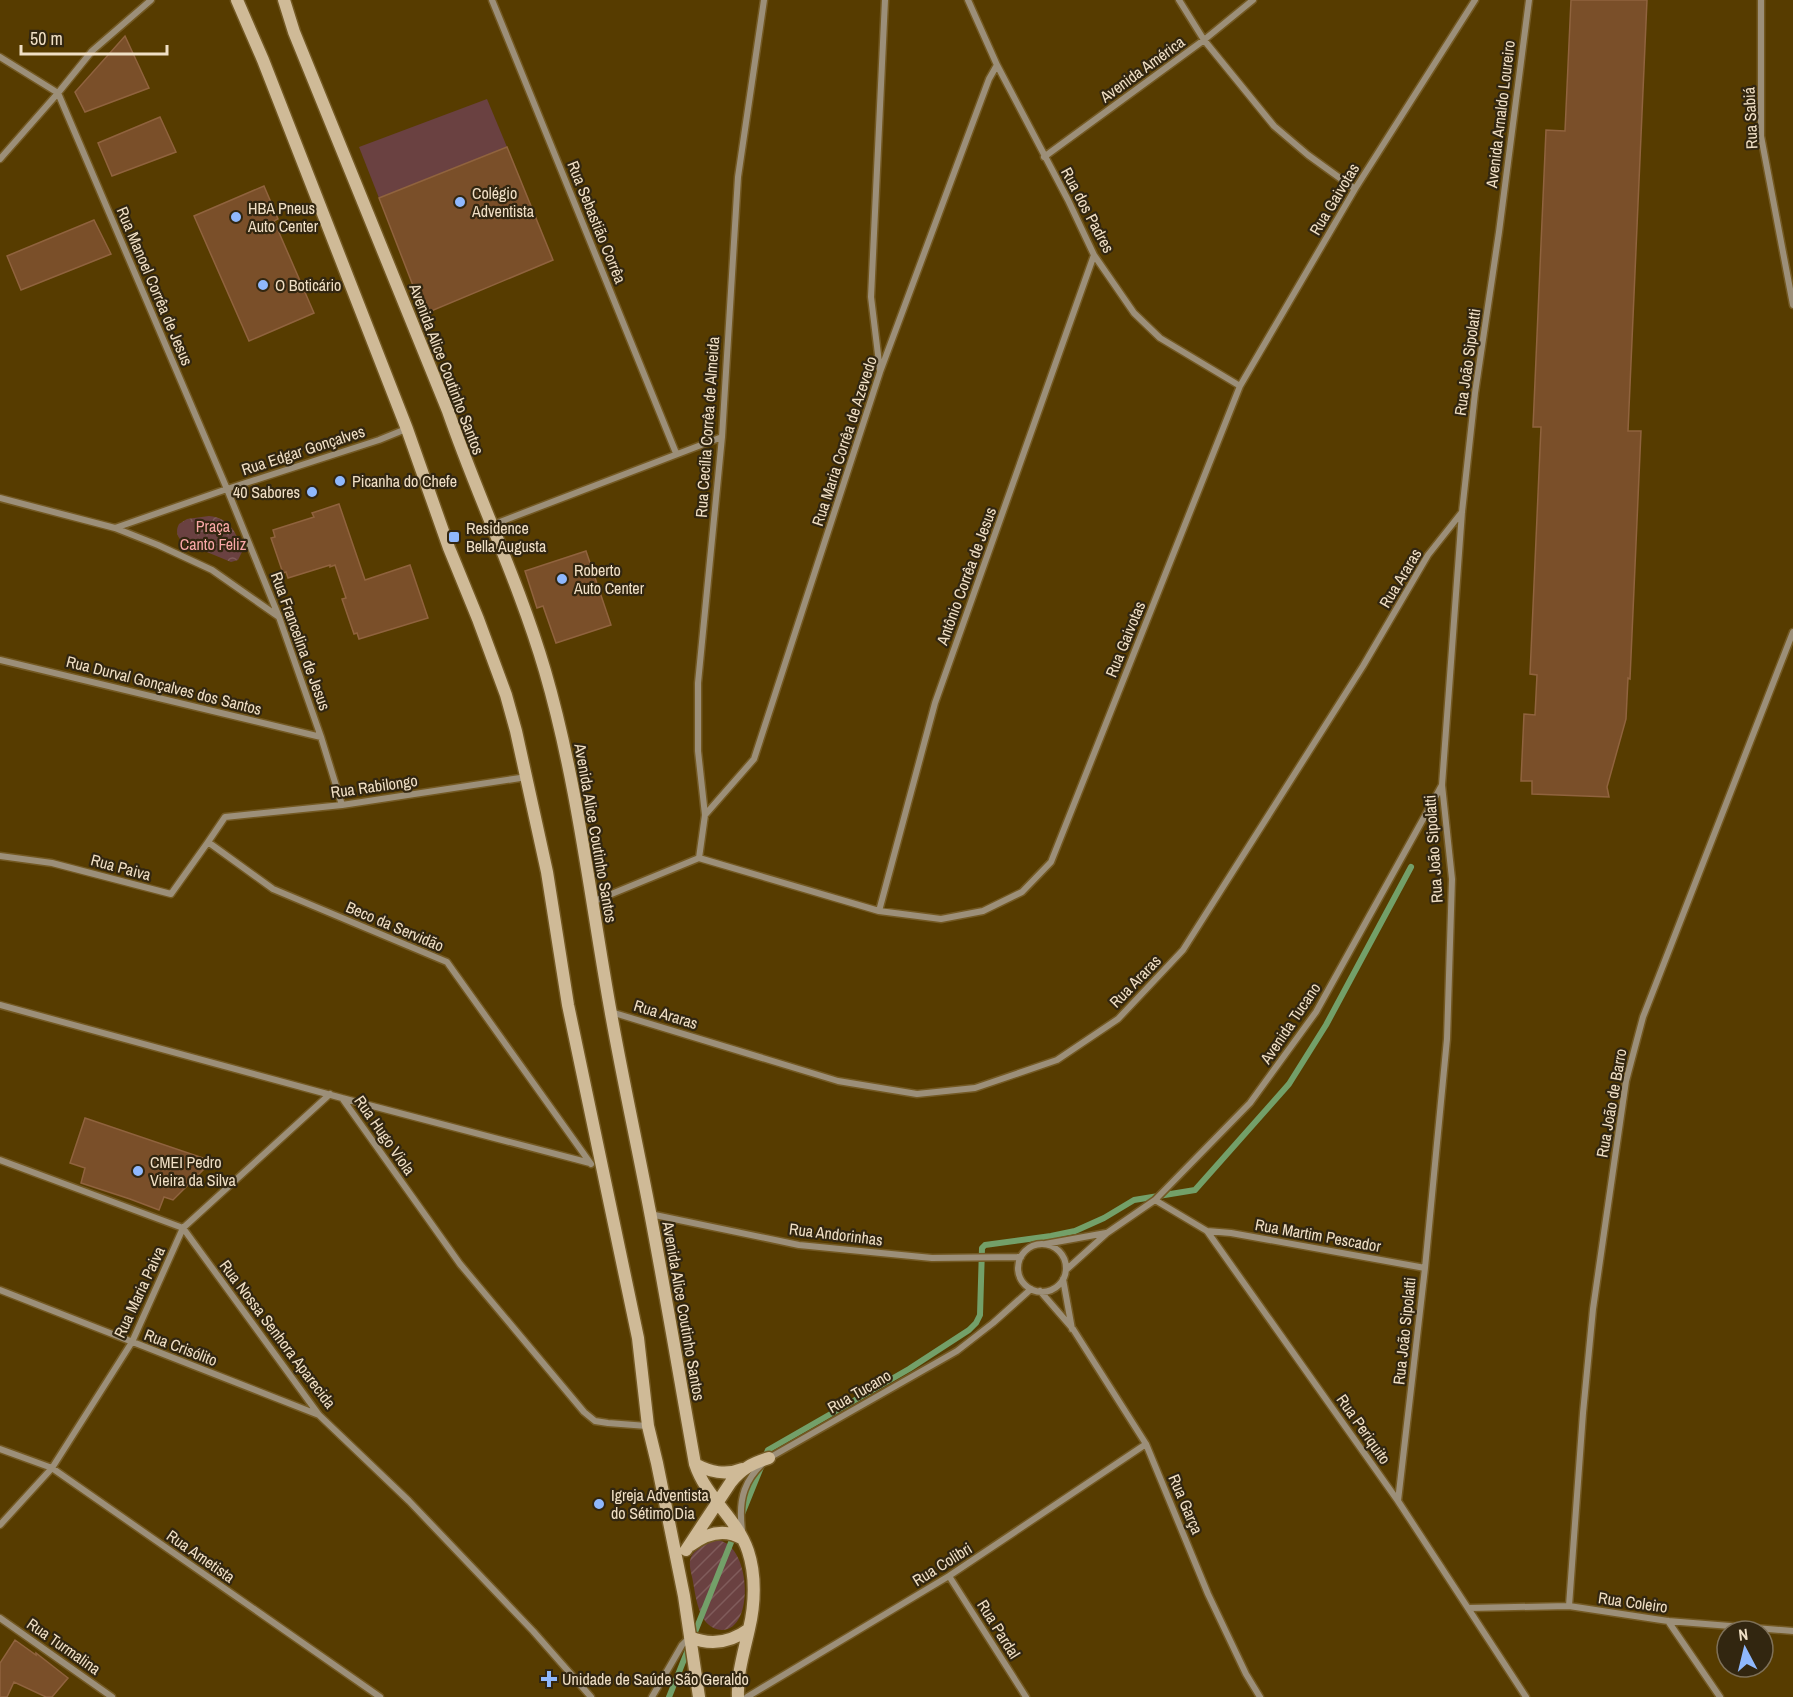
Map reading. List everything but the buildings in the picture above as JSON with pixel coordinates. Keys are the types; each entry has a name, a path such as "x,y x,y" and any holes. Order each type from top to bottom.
{"main road":[{"path":"237,0 267,70 407,429 449,548 506,695 527,777 547,872 596,1165 638,1338 648,1426 681,1554 699,1697"},
{"name":"Avenida Alice Coutinho Santos","path":"284,0 294,32 444,400 461,450 532,629 554,705 572,784 611,1012 695,1464 702,1483 737,1527 748,1550 753,1573 753,1607 740,1665 738,1697"},
{"path":"695,1464 717,1473 737,1471 769,1458"},
{"path":"681,1554 730,1482 746,1467"},
{"path":"681,1554 701,1538 718,1533 735,1534 743,1539"},
{"path":"690,1637 705,1642 723,1642 733,1640 749,1629"}],"street":[{"path":"0,159 92,51 151,0"},
{"name":"Rua Sebastião Corrêa","path":"492,0 676,453"},
{"name":"Rua Cecília Corrêa de Almeida","path":"699,858 705,815 698,751 698,683 722,437 738,177 764,0"},
{"path":"880,372 871,297 885,0"},
{"name":"Rua dos Padres","path":"968,0 996,65 1068,200 1094,255 1134,313 1161,338 1240,386"},
{"path":"1179,0 1204,40 1274,126 1308,155 1355,189"},
{"name":"Avenida América","path":"1044,157 1204,40 1253,0"},
{"name":"Rua Gaivotas","path":"699,858 879,911 941,919 983,911 1022,892 1051,862 1240,386 1355,189 1475,0"},
{"name":"Avenida Arnaldo Loureiro","path":"1499,232 1529,0"},
{"name":"Rua Sabiá","path":"1761,0 1761,136 1793,304"},
{"path":"0,57 58,93"},
{"name":"Rua Maria Corrêa de Azevedo","path":"705,815 754,759 880,372 996,65"},
{"name":"Rua Manoel Corrêa de Jesus","path":"58,93 227,489"},
{"name":"Rua João Sipolatti","path":"1398,1500 1425,1268 1447,1039 1452,879 1442,785 1462,512 1475,393 1499,232"},
{"name":"Antônio Corrêa de Jesus","path":"879,911 934,703 1094,255"},
{"name":"Rua Edgar Gonçalves","path":"115,528 407,429"},
{"path":"492,525 722,437"},
{"name":"Rua Francelina de Jesus","path":"227,489 279,617 342,805"},
{"path":"0,498 115,528 158,545 212,570 279,617"},
{"name":"Rua Araras","path":"611,1012 838,1081 917,1094 975,1088 1057,1060 1118,1018 1183,950 1363,666 1428,555 1462,512"},
{"name":"Rua João de Barro","path":"1569,1606 1593,1309 1626,1081 1643,1017 1793,632"},
{"name":"Rua Durval Gonçalves dos Santos","path":"0,660 321,737"},
{"name":"Rua Rabilongo","path":"208,842 225,817 342,805 527,777"},
{"name":"Avenida Tucano","path":"1066,1270 1107,1233 1155,1200 1250,1103 1316,1012 1442,785"},
{"name":"Beco da Servidão","path":"208,842 273,889 447,962 596,1165"},
{"name":"Rua Paiva","path":"0,856 52,863 171,894 208,842"},
{"path":"592,902 699,858"},
{"name":"Rua Hugo Viola","path":"0,1005 342,1098 460,1264 585,1412 595,1421 648,1426"},
{"name":"Rua Maria Paiva","path":"0,1525 51,1468 132,1342 183,1228 330,1094"},
{"path":"342,1098 596,1165"},
{"path":"0,1160 183,1228"},
{"name":"Rua Periquito","path":"1155,1200 1207,1231 1398,1500 1526,1697"},
{"name":"Rua Andorinhas","path":"650,1214 800,1245 932,1258 1021,1257"},
{"name":"Rua Nossa Senhora Aparecida","path":"183,1228 319,1415 409,1502 533,1631 591,1697"},
{"name":"Rua Martim Pescador","path":"1207,1231 1242,1235 1425,1268"},
{"name":"Avenida Tucano","path":"1044,1244 1107,1233"},
{"path":"1044,1244 1053,1246 1060,1252 1065,1260 1066,1270 1058,1286 1040,1291 1031,1289 1024,1283 1019,1275 1018,1266 1027,1249 1044,1244"},
{"name":"Rua Garça","path":"1063,1279 1073,1329"},
{"name":"Rua Tucano","path":"743,1539 740,1507 743,1494 754,1472 769,1458 957,1351 1031,1289"},
{"name":"Rua Crisólito","path":"0,1290 319,1415"},
{"name":"Rua Garça","path":"1040,1291 1073,1329 1146,1444 1208,1594 1246,1674 1260,1697"},
{"name":"Rua Colibri","path":"747,1697 949,1576 1146,1444"},
{"name":"Rua Ametista","path":"0,1449 51,1468 380,1697"},
{"name":"Rua Pardal","path":"949,1576 1026,1697"},
{"name":"Rua Coleiro","path":"1469,1608 1569,1606 1668,1621 1793,1631"},
{"name":"Rua Turmalina","path":"0,1618 112,1697"},
{"path":"1668,1621 1720,1697"},
{"path":"652,1697 682,1645 690,1637"}],"green space":[{"path":"487,99 507,147 379,198 359,147"},
{"name":"Praça Canto Feliz","path":"209,516 222,520 232,528 242,552 238,560 231,562 185,543 179,537 177,529 179,524 187,519"},
{"path":"715,1540 727,1544 736,1554 742,1568 745,1585 740,1616 733,1626 722,1630 708,1624 700,1612 690,1565 694,1552"}],"waterway":[{"path":"742,1514 768,1450 909,1369 969,1330 976,1323 980,1315 982,1248 985,1245 1075,1231 1104,1218 1134,1200 1195,1190 1289,1084 1326,1025 1411,867"},
{"path":"693,1637 734,1535"},
{"path":"669,1697 689,1647"}],"place":[{"name":"Colégio Adventista","path":"460,202"},
{"name":"HBA Pneus Auto Center","path":"236,217"},
{"name":"O Boticário","path":"263,285"},
{"name":"Picanha do Chefe","path":"340,481"},
{"name":"40 Sabores","path":"312,492"},
{"name":"Residence Bella Augusta","path":"454,537"},
{"name":"Roberto Auto Center","path":"562,579"},
{"name":"CMEI Pedro Vieira da Silva","path":"138,1171"},
{"name":"Igreja Adventista do Sétimo Dia","path":"599,1504"},
{"name":"Unidade de Saúde São Geraldo","path":"549,1679"}]}
